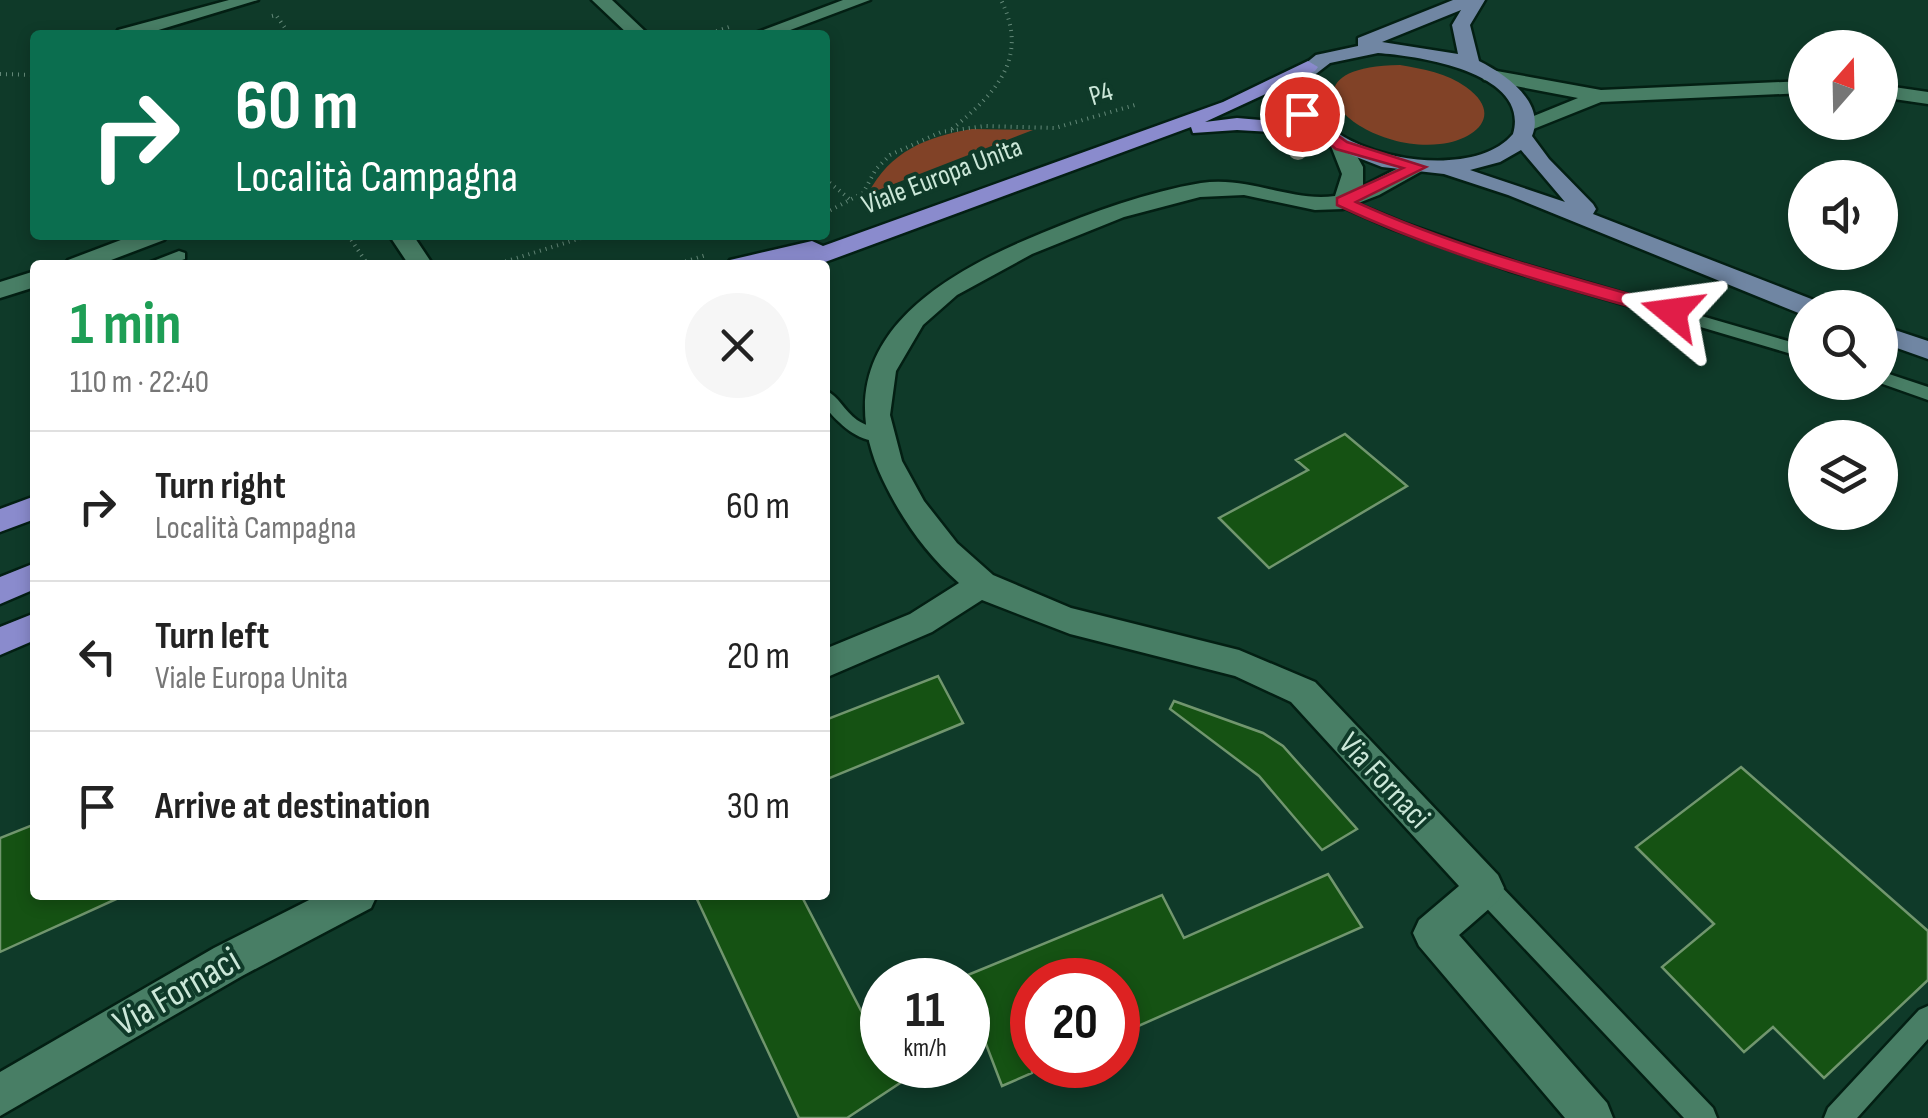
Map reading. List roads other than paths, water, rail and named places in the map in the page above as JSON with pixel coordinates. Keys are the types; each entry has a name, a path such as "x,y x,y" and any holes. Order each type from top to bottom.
{"highway":[{"path":"1113,146 1230,106 1317,62"},
{"path":"1113,146 1237,124 1319,131"},
{"name":"Viale Europa Unita","path":"808,260 1113,146"},
{"path":"760,260 898,228"},
{"path":"830,265 898,228"},
{"path":"0,522 30,510"},
{"path":"0,591 30,577"},
{"path":"0,642 30,628"}],"main road":[{"path":"1472,0 1317,62 1297,81 1295,97 1302,114 1342,146 1501,182 1705,270 1788,300"},
{"path":"1470,65 1461,24 1472,0"},
{"path":"1317,62 1350,50 1409,49 1470,65 1491,76 1523,108 1524,131 1541,164 1602,225"},
{"path":"1423,167 1470,165 1503,154 1524,131"},
{"path":"1898,339 1928,350"}],"street":[{"path":"140,30 249,0"},
{"path":"600,0 634,30"},
{"path":"774,30 861,0"},
{"path":"1491,76 1601,96 1788,88"},
{"path":"1898,94 1928,98"},
{"path":"1524,131 1601,96"},
{"path":"1342,146 1354,169 1354,186 1343,202"},
{"path":"1343,202 1423,167"},
{"name":"Via Fornaci","path":"1343,202 1320,203 1268,190 1196,190 1130,209 980,270 928,305 886,358 876,400 878,436 890,472 926,527 982,584 1084,628 1228,657 1303,692 1485,888"},
{"path":"89,260 143,240"},
{"path":"0,290 30,284"},
{"path":"830,662 922,624 982,584"},
{"path":"1485,888 1432,933 1592,1118"},
{"name":"Via Fornaci","path":"0,1094 228,962 348,900"}],"lane":[{"path":"1343,202 1391,224 1524,270 1788,347"},
{"path":"167,260 179,256"},
{"path":"1898,383 1928,394"},
{"path":"830,402 850,424 878,436"},
{"path":"1485,888 1703,1118"},
{"path":"1838,1118 1928,1020"}]}
